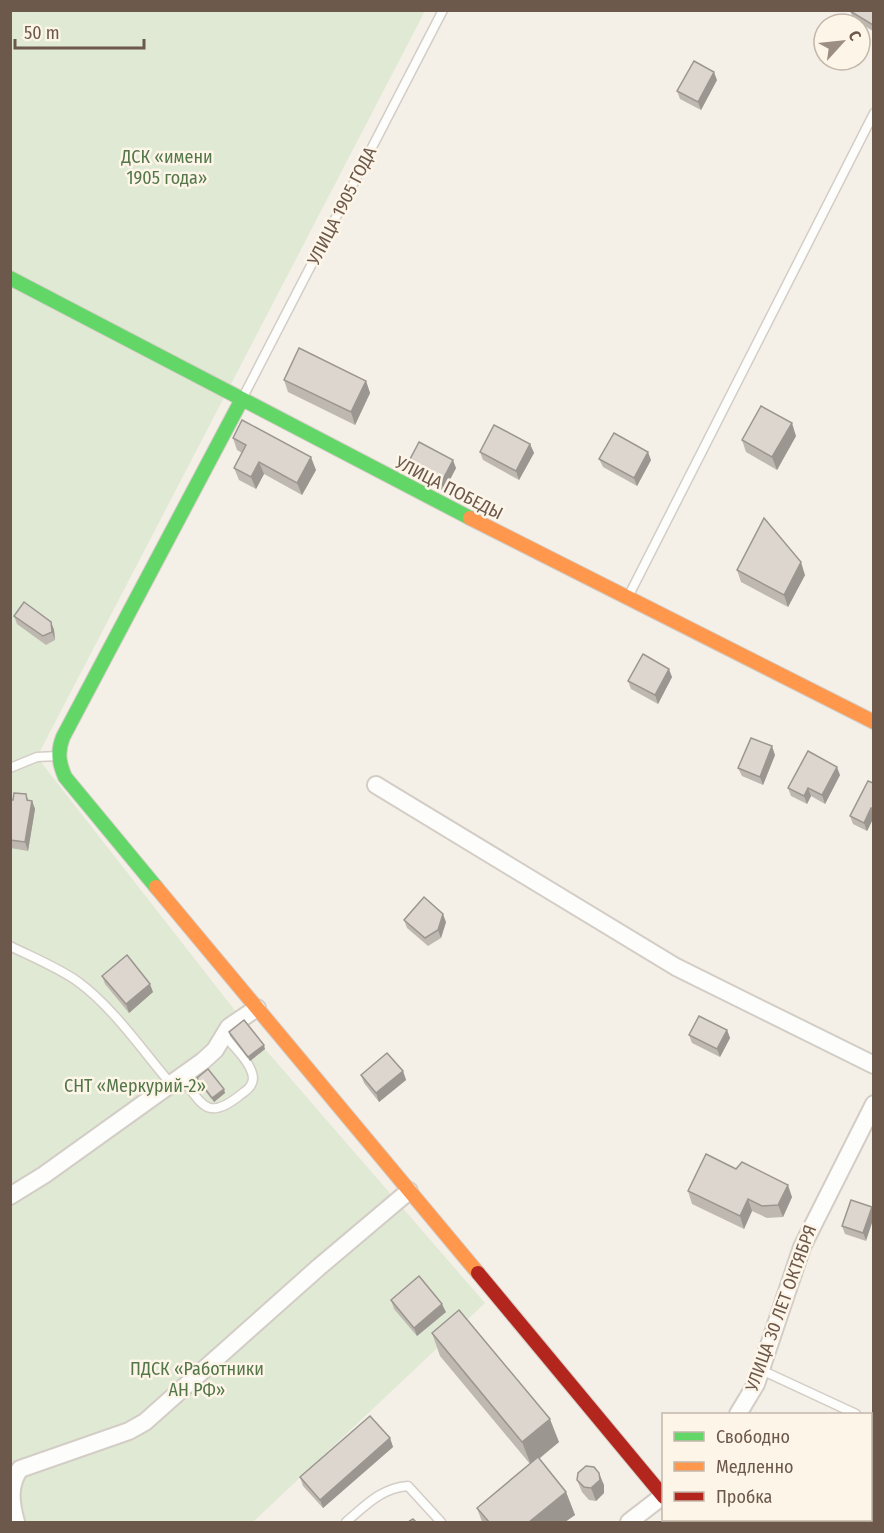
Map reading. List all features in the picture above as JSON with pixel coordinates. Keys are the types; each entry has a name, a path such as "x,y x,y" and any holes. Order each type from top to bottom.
{"street":[{"name":"УЛИЦА ПОБЕДЫ","path":"10,278 241,401 627,600 873,722"},
{"path":"241,401 63,737 58,748 58,756 65,777 662,1495"},
{"path":"376,785 676,967 873,1065"},
{"path":"10,1196 44,1175 176,1080 215,1050 229,1028 257,1008"},
{"name":"УЛИЦА 30 ЛЕТ ОКТЯБРЯ","path":"739,1413 756,1384 802,1247 873,1104"},
{"path":"16,1522 12,1487 14,1467 20,1469 129,1431 145,1422 319,1267 409,1191"},
{"path":"629,1522 662,1497"}],"lane":[{"name":"УЛИЦА 1905 ГОДА","path":"241,401 443,10"},
{"path":"627,600 873,113"},
{"path":"10,768 37,757 58,756"},
{"path":"10,946 75,979 176,1080 208,1108 215,1110 225,1106 250,1087 253,1078 249,1066 224,1035"},
{"path":"761,1370 854,1413"},
{"path":"346,1522 380,1494 395,1487 408,1486 441,1522"}],"green space":[{"path":"10,11 425,11 37,757 265,1049 485,1303 253,1522 11,1522"}],"building":[{"path":"850,10 873,10 873,25 872,12 852,12"},
{"path":"694,61 714,72 698,102 677,91"},
{"path":"299,348 366,381 351,412 284,380"},
{"path":"761,406 792,423 772,457 742,440"},
{"path":"242,420 311,457 297,483 259,462 251,477 234,468 246,445 233,438"},
{"path":"494,425 530,444 516,471 480,452"},
{"path":"614,433 648,452 634,478 599,459"},
{"path":"419,442 453,460 441,483 407,465"},
{"path":"764,518 801,562 784,595 737,570"},
{"path":"24,602 51,622 52,632 43,636 14,616"},
{"path":"643,654 669,669 655,695 628,681"},
{"path":"751,738 772,746 760,777 738,768"},
{"path":"808,751 837,767 822,795 808,788 804,796 788,788"},
{"path":"868,781 873,783 873,809 871,808 864,823 850,816"},
{"path":"14,793 26,794 27,800 32,801 25,842 10,840 10,800 13,800"},
{"path":"424,897 443,914 438,930 425,938 404,920"},
{"path":"127,955 150,984 126,1004 102,976"},
{"path":"699,1016 727,1030 717,1049 689,1035"},
{"path":"244,1020 264,1045 248,1057 229,1032"},
{"path":"387,1053 403,1071 376,1093 361,1075"},
{"path":"208,1069 224,1089 212,1098 197,1078"},
{"path":"706,1154 736,1169 742,1162 788,1185 778,1205 762,1206 748,1199 740,1216 688,1191"},
{"path":"851,1200 872,1207 863,1233 842,1226"},
{"path":"419,1276 442,1304 414,1328 391,1300"},
{"path":"459,1310 550,1419 522,1442 432,1333"},
{"path":"370,1416 390,1438 320,1500 300,1477"},
{"path":"538,1457 566,1492 529,1522 489,1522 477,1508"},
{"path":"586,1466 594,1467 599,1473 600,1480 591,1488 584,1487 577,1480 578,1473"}],"traffic: fast":[{"path":"10,278 470,518"},
{"path":"156,887 65,777 59,753 63,737 241,401"}],"traffic: slow":[{"path":"470,518 874,722"},
{"path":"156,887 478,1273"}],"traffic: jam":[{"path":"478,1273 662,1495"}],"park label":[{"name":"ДСК «имени 1905 года»","path":"167,167"},
{"name":"СНТ «Меркурий-2»","path":"135,1086"},
{"name":"ПДСК «Работники АН РФ»","path":"197,1379"}]}
